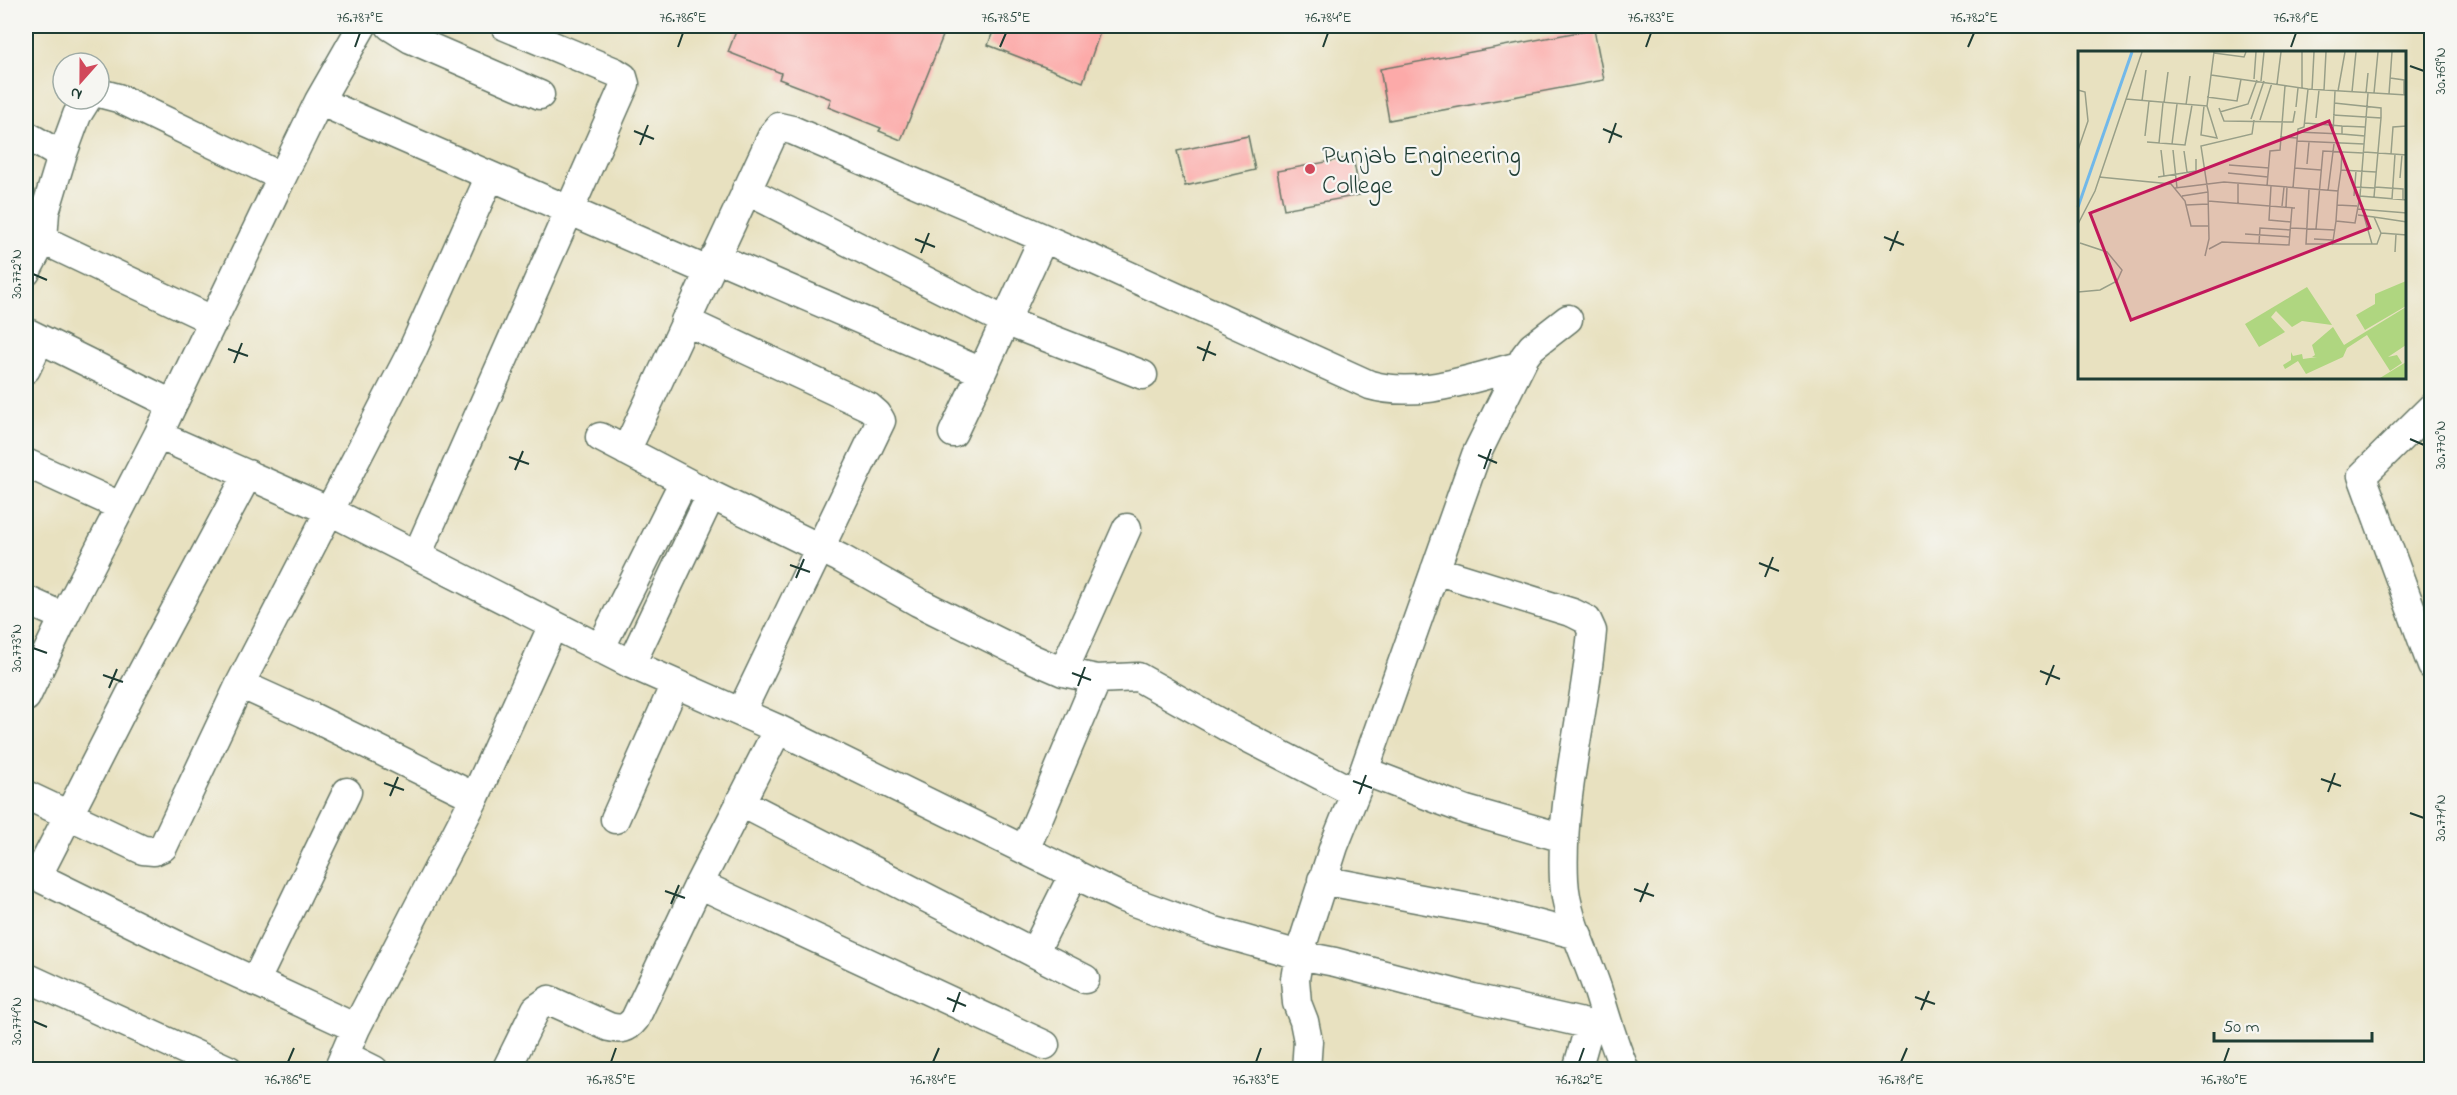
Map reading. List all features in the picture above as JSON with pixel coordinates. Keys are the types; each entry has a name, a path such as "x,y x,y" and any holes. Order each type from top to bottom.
{"street":[{"path":"26,697 64,617 158,435 319,101 362,26"},
{"path":"390,26 411,39 540,95"},
{"path":"417,555 625,84 623,77 505,26"},
{"path":"111,96 282,177"},
{"path":"319,101 568,210 711,264 982,372"},
{"path":"26,272 43,240 35,207 62,156 80,111"},
{"path":"626,451 711,264 773,134 779,127 792,130 1092,259 1343,374 1386,390 1407,391 1519,366"},
{"path":"26,135 62,156"},
{"path":"26,795 143,850 154,851 163,847 240,684 412,351 490,176"},
{"path":"746,190 1005,321 1143,375"},
{"path":"953,433 1043,239"},
{"path":"43,240 214,321"},
{"path":"1306,1070 1308,1041 1297,1003 1295,979 1299,955 1322,880 1360,782 1476,455 1519,366 1532,347 1568,319"},
{"path":"685,321 868,406 881,421 741,712"},
{"path":"26,369 33,335 172,404"},
{"path":"2432,408 2362,476 2432,666"},
{"path":"158,435 328,510 600,649 778,729 1150,909 1211,930 1299,955 1599,1027"},
{"path":"600,437 819,548 948,617 1063,672 1097,679 1138,677 1229,729 1360,782 1564,837"},
{"path":"26,463 120,506"},
{"path":"248,474 67,815 31,874 356,1028"},
{"path":"600,649 684,481"},
{"path":"631,664 711,495"},
{"path":"1063,672 1127,528"},
{"path":"1435,570 1573,613 1587,620 1592,631 1564,837 1564,880 1568,910 1578,935 1599,1027 1625,1070"},
{"path":"26,600 64,617"},
{"path":"374,1070 341,1062 356,1028 475,797 553,625"},
{"path":"1025,850 1097,679"},
{"path":"240,684 475,797"},
{"path":"615,819 675,684"},
{"path":"506,1070 536,1010 549,1000 609,1027 620,1030 630,1026 778,729"},
{"path":"255,982 347,792"},
{"path":"740,802 1084,979"},
{"path":"1034,953 1074,873"},
{"path":"1322,880 1490,912 1578,935"},
{"path":"699,884 1045,1045"},
{"path":"26,977 229,1070"},
{"path":"1577,1070 1599,1027"}],"building":[{"path":"738,26 947,26 901,140 879,131 881,128 828,107 831,99 779,79 781,73 728,52"},
{"path":"995,26 1102,26 1083,82 988,45"},
{"path":"1594,29 1604,80 1389,120 1380,69"},
{"path":"1248,136 1255,170 1185,186 1177,151"},
{"path":"1353,157 1360,195 1284,209 1277,171"}],"place":[{"name":"Punjab Engineering College","path":"1310,169"}]}
